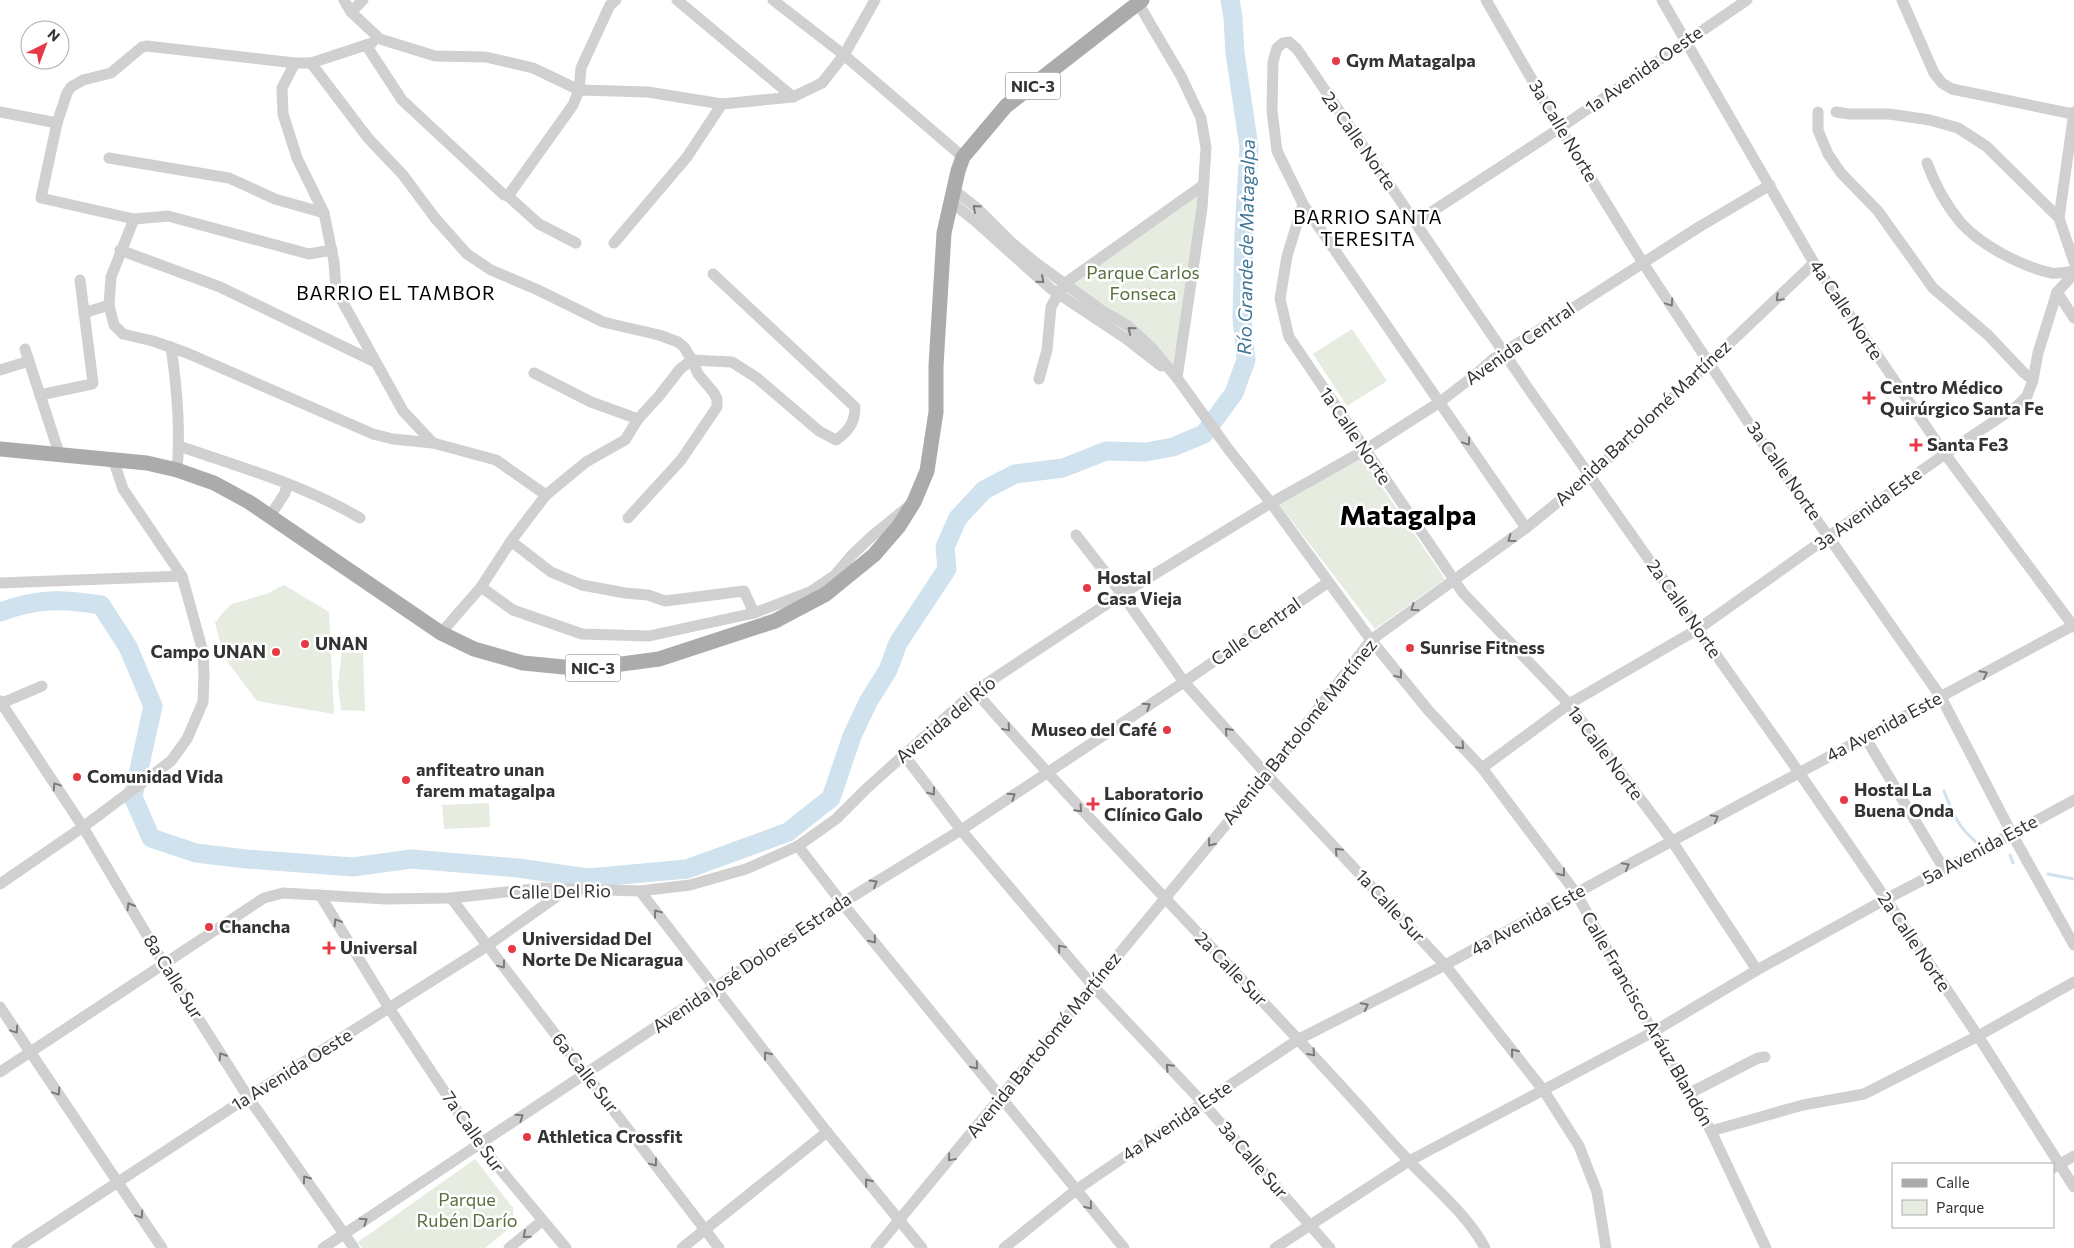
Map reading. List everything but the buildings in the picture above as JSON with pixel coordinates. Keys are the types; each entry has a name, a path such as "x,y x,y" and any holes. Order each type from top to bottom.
{"main road":[{"name":"NIC-3","path":"0,449 147,463 177,470 214,483 250,502 441,633 474,649 524,663 584,670 659,659 775,621 826,594 874,554 899,526 914,502 927,471 936,412 936,366 943,244 963,157 1006,106 1139,1"}],"street":[{"path":"344,0 351,12 380,39 435,56 486,57 533,68 579,90 648,92 722,104 793,97 822,83 844,55 875,0"},
{"path":"351,12 363,0"},
{"path":"508,196 573,105 579,90 580,68 610,5 616,0"},
{"path":"677,0 793,97"},
{"path":"773,0 844,55 963,157"},
{"name":"3a Calle Norte","path":"1486,0 1560,128 1643,262 1711,362 1750,424 1941,697 2012,834 2074,945"},
{"name":"4a Calle Norte","path":"1662,0 1814,264 1945,454 2074,626"},
{"name":"1a Avenida Oeste","path":"1416,222 1560,128 1747,0"},
{"path":"1902,0 1934,73 1942,83 1952,89 2074,113 2059,218"},
{"path":"953,196 977,208 1060,288 1177,378 1202,208 1206,148 1201,118 1182,76 1139,1"},
{"path":"332,250 309,254 168,216 134,219 41,198 57,123 67,93 71,87 83,80 110,73 142,47 147,46 295,63 311,63 380,39"},
{"name":"2a Calle Norte","path":"1303,204 1278,151 1272,111 1273,62 1278,48 1282,43 1289,42 1297,49 1504,352 1800,773 1886,899 1978,1036 2053,1163"},
{"path":"366,45 402,100 504,195 508,196 539,224 576,243"},
{"path":"295,63 282,88 283,114 297,158 324,212 332,250 336,290 403,411 433,442"},
{"path":"311,63 368,138 403,175 467,254 491,270 538,290 603,322 659,335 678,342 684,347 698,374 714,393 717,399 717,407 681,460 628,518"},
{"path":"614,243 687,157 722,104"},
{"path":"0,112 57,123"},
{"path":"1818,112 1818,130 1828,154 1841,173 1878,210 1934,288 1988,335 2024,373 2034,380"},
{"path":"1836,112 1889,114 1930,120 1958,128 1986,146 2059,218 2074,262"},
{"path":"109,158 229,178 275,199 324,212"},
{"path":"1927,163 1934,181 1948,205 1962,224 1986,244 2009,258 2053,273 2074,272"},
{"name":"Avenida Central","path":"1271,503 1365,450 1440,402 1504,352 1643,262 1770,185"},
{"path":"1039,379 1046,350 1051,307 1060,288 1202,186"},
{"path":"1303,204 1526,528"},
{"name":"1a Calle Norte","path":"1303,204 1288,256 1280,299 1290,337 1463,593 1569,704 1672,841 1757,970"},
{"path":"134,219 120,250 111,278 109,305 114,325 123,334 171,347 373,434 393,440 433,442 496,460 546,495"},
{"path":"120,250 220,288 375,362"},
{"name":"Avenida Bartolomé Martínez","path":"876,1248 1002,1098 1267,775 1370,640 1526,528 1590,476 1814,264"},
{"name":"3a Avenida Este","path":"1482,768 1569,704 1698,629 1945,454 2017,406 2027,396 2034,380 2038,353 2057,292 2074,272"},
{"path":"441,633 481,587 511,541 546,495 586,462 624,440 638,419 680,369 692,360 732,362 757,378 819,432 836,440 847,432 855,418 856,407 713,274"},
{"path":"40,395 92,384 93,382 80,280"},
{"path":"2057,292 2074,318"},
{"path":"84,313 109,305"},
{"path":"171,347 175,375 179,446 177,470"},
{"path":"25,349 59,454"},
{"path":"0,370 29,360"},
{"path":"534,373 591,402 638,419"},
{"name":"Calle Francisco Aráuz Blandón","path":"1177,378 1229,450 1271,503 1370,640 1428,710 1482,768 1576,894 1688,1094 1711,1131 1766,1248"},
{"path":"179,446 287,484 328,501 360,518"},
{"path":"0,884 83,827 171,761 187,739 203,702 203,652 182,576 123,489 113,459"},
{"path":"270,516 285,493 287,484"},
{"path":"481,587 514,610 582,634 649,636 754,613 810,592 835,575 872,536 914,502"},
{"name":"Avenida del Río","path":"640,891 690,885 746,869 798,846 836,819 975,691 1122,594 1271,503"},
{"name":"1a Calle Sur","path":"1076,535 1122,594 1184,682 1267,775 1445,965 1544,1091 1579,1146 1597,1192 1606,1248"},
{"path":"511,541 552,572 582,585 648,595 664,600 744,591 754,613"},
{"path":"0,583 182,576"},
{"name":"Calle Central","path":"1184,682 1327,583"},
{"name":"4a Avenida Este","path":"1004,1248 1076,1190 1202,1102 1299,1040 1445,965 2074,626"},
{"name":"Avenida José Dolores Estrada","path":"323,1248 842,903 961,830 1184,682"},
{"path":"0,703 42,686"},
{"name":"2a Calle Sur","path":"975,691 1046,773 1164,900 1299,1040 1408,1161 1453,1206 1478,1235 1485,1248"},
{"name":"8a Calle Sur","path":"0,703 83,827 164,964 248,1097 354,1248"},
{"path":"1865,737 1944,869"},
{"name":"3a Calle Sur","path":"904,755 961,830 1093,986 1202,1102 1330,1248"},
{"name":"5a Avenida Este","path":"1275,1248 1408,1161 1653,1032 1757,970 1886,899 2074,800"},
{"path":"798,846 842,903 1124,1248"},
{"name":"Calle Del Rio","path":"451,898 542,888 640,891"},
{"name":"1a Avenida Oeste","path":"17,1248 248,1097 487,946 566,890"},
{"path":"640,891 827,1132 922,1248"},
{"path":"0,1072 264,898 283,893 386,899 451,898"},
{"name":"7a Calle Sur","path":"320,895 389,1008 480,1145 566,1248"},
{"name":"6a Calle Sur","path":"451,898 719,1248"},
{"path":"1711,1131 1803,1104 1864,1094 1978,1036 2074,982"},
{"path":"0,1008 162,1248"},
{"path":"1688,1094 1758,1058 1765,1057"},
{"path":"682,1248 827,1132"},
{"path":"2055,1166 2074,1156"},
{"name":"2a Calle Norte","path":"2055,1166 2074,1187"},
{"path":"509,1248 542,1221"}],"green space":[{"name":"Parque Carlos Fonseca","path":"1202,186 1177,378 1151,347 1064,284"},
{"path":"1352,329 1387,381 1347,406 1313,354"},
{"path":"1362,458 1445,579 1375,629 1278,503"},
{"name":"Campo UNAN","path":"284,585 329,612 334,714 257,701 224,657 215,623 224,611 232,604 266,594"},
{"path":"342,652 363,653 365,711 341,710 338,685"},
{"path":"489,803 490,827 444,829 442,805"},
{"name":"Parque Rubén Darío","path":"475,1159 513,1208 513,1225 485,1248 362,1248 358,1242"}],"waterway":[{"name":"Río Grande de Matagalpa","path":"0,612 27,604 50,601 101,605 128,647 153,706 133,797 151,838 196,853 246,859 353,867 411,859 518,868 588,878 687,869 788,832 831,798 852,736 868,702 888,670 898,643 947,569 945,547 958,518 984,490 1015,474 1063,468 1106,451 1146,452 1173,447 1204,434 1234,393 1246,360 1242,318 1249,147 1235,53 1230,0"},
{"path":"1944,791 1962,828 1982,847"},
{"path":"788,832 793,839"},
{"path":"2010,855 2013,863"},
{"path":"2048,874 2074,879"}],"place":[{"name":"Gym Matagalpa","path":"1336,61"},
{"name":"Centro Médico Quirúrgico Santa Fe","path":"1869,398"},
{"name":"Santa Fe3","path":"1916,445"},
{"name":"Hostal Casa Vieja","path":"1087,588"},
{"name":"UNAN","path":"305,644"},
{"name":"Sunrise Fitness","path":"1410,648"},
{"name":"Campo UNAN","path":"276,652"},
{"name":"Museo del Café","path":"1167,730"},
{"name":"Comunidad Vida","path":"77,777"},
{"name":"anfiteatro unan farem matagalpa","path":"406,780"},
{"name":"Hostal La Buena Onda","path":"1844,800"},
{"name":"Laboratorio Clínico Galo","path":"1093,804"},
{"name":"Chancha","path":"209,927"},
{"name":"Universal","path":"329,948"},
{"name":"Universidad Del Norte De Nicaragua","path":"512,949"},
{"name":"Athletica Crossfit","path":"527,1137"}],"district":[{"name":"BARRIO SANTA TERESITA","path":"1368,228"},
{"name":"BARRIO EL TAMBOR","path":"396,293"},
{"name":"Matagalpa","path":"1408,515"}]}
